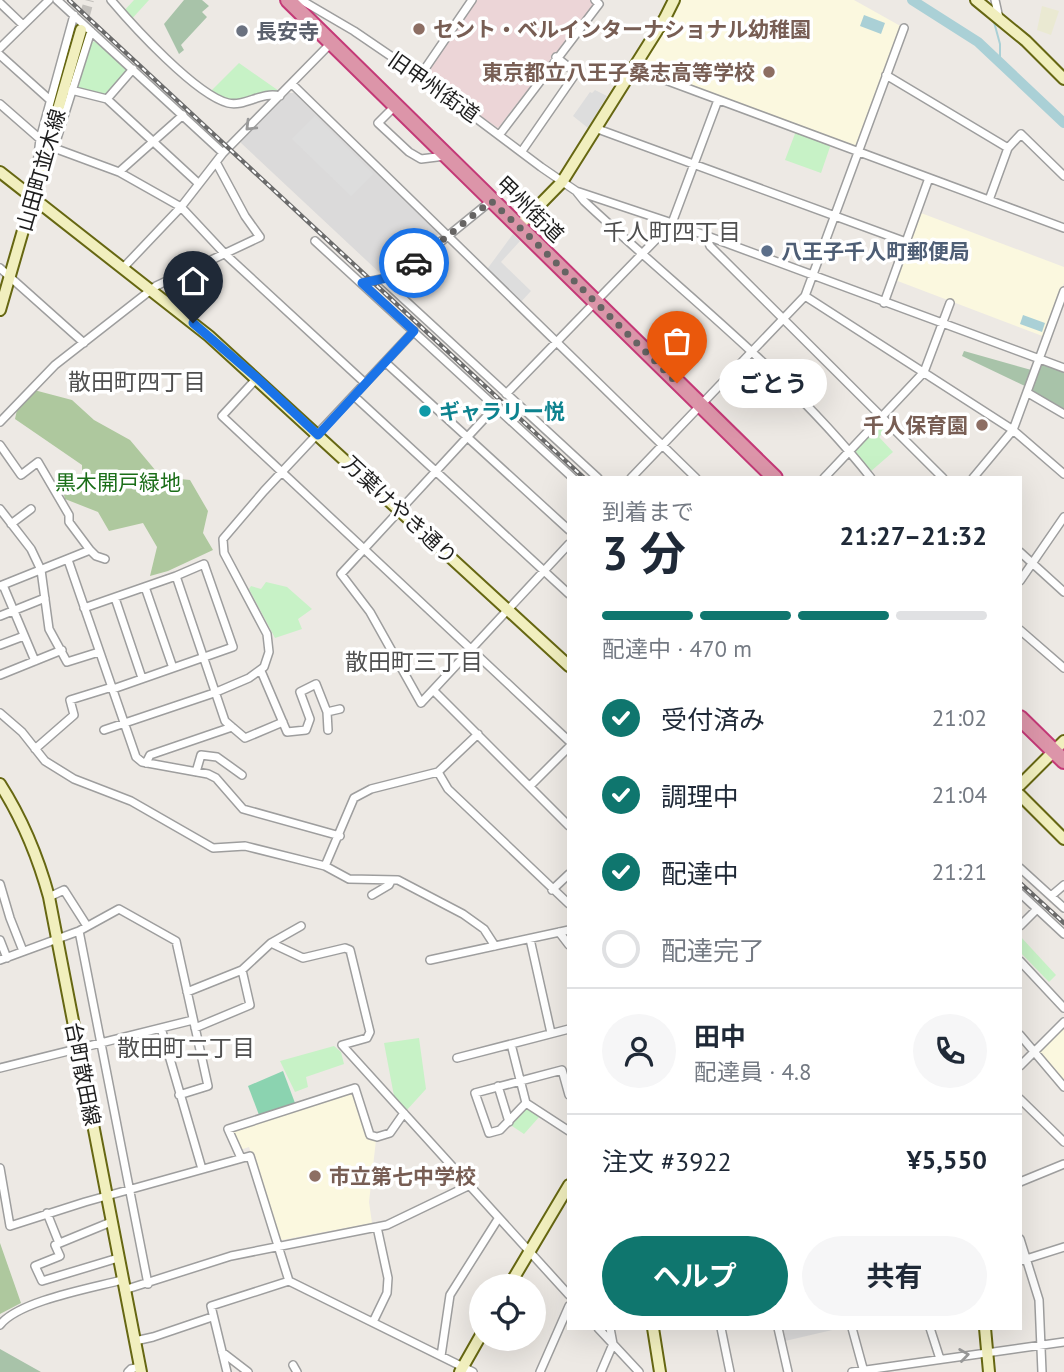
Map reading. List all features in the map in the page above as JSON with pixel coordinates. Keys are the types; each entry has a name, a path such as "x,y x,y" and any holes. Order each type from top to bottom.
{"highway":[{"name":"甲州街道","path":"288,0 394,107 773,476"},
{"path":"1022,720 1061,751"}],"street":[{"path":"0,48 49,0"},
{"path":"57,0 81,25 133,69 223,153"},
{"path":"111,0 147,40 206,93 232,103 273,94 280,96"},
{"name":"旧甲州街道","path":"302,0 420,76 576,191"},
{"path":"420,76 472,0"},
{"path":"519,227 562,182 674,0"},
{"path":"976,0 994,10 1064,79"},
{"path":"500,134 599,1"},
{"path":"0,3 23,25"},
{"path":"39,168 54,148 71,90 81,25"},
{"path":"39,168 40,139 50,100 81,25"},
{"name":"山田町並木線","path":"0,291 31,197 81,25"},
{"path":"633,476 805,296 904,28"},
{"path":"123,268 181,207 223,153 332,43"},
{"path":"0,55 50,100"},
{"path":"522,151 576,74 556,57"},
{"path":"633,68 1064,228"},
{"path":"107,99 133,69"},
{"path":"886,75 1008,148"},
{"path":"292,84 694,476"},
{"path":"71,90 107,99 198,183"},
{"path":"506,394 672,223 718,100"},
{"path":"0,104 40,139"},
{"path":"394,107 377,123 421,159 446,155"},
{"path":"118,172 183,115"},
{"path":"595,128 906,242"},
{"path":"989,200 1008,148 1021,134 1064,176"},
{"path":"54,148 118,172 181,207 225,254 365,383"},
{"path":"0,422 55,365 152,290 260,237 245,216 216,162"},
{"name":"万葉けやき通り","path":"0,172 152,290 257,378 567,664"},
{"path":"884,303 929,178"},
{"path":"576,191 672,223 1064,368"},
{"path":"576,191 642,255 752,351 849,451 869,476"},
{"path":"362,283 383,280 406,271 491,201"},
{"path":"706,236 710,246 782,320 941,476"},
{"path":"315,241 571,476"},
{"path":"5,272 84,343"},
{"name":"山田町並木線","path":"0,310 5,272"},
{"path":"383,280 596,476"},
{"path":"975,476 1013,430 1064,291"},
{"path":"805,296 1013,430 1064,474"},
{"path":"826,476 924,372 950,303"},
{"path":"104,730 214,693 261,671 270,652 267,634 222,545 226,533 414,331"},
{"path":"385,362 567,528"},
{"path":"257,378 222,416 567,739"},
{"path":"1028,394 1064,414"},
{"path":"354,396 567,592"},
{"path":"0,407 8,414"},
{"path":"495,407 341,573 370,612 421,704 567,546"},
{"path":"0,445 21,475 38,463 69,515 69,522 90,550 105,559"},
{"path":"0,509 32,549 41,570 49,629 67,662 100,652"},
{"path":"11,524 31,510"},
{"path":"1022,579 1061,530 1064,517"},
{"path":"35,661 2,586 90,550"},
{"path":"1022,554 1064,592"},
{"path":"68,561 136,757 146,762 216,778 243,809 340,836"},
{"path":"35,749 74,715 70,700 233,647 204,564 84,608"},
{"path":"176,576 225,721 246,738 283,722"},
{"path":"145,587 173,668"},
{"path":"0,616 45,598"},
{"path":"115,598 142,678"},
{"path":"1022,632 1064,668"},
{"path":"0,645 24,636"},
{"path":"0,675 62,650"},
{"path":"261,671 287,732 306,730 310,719 300,692 316,684 327,712 328,730"},
{"path":"433,690 567,824"},
{"path":"327,712 340,709"},
{"path":"0,713 22,732 45,761 74,779 131,802 213,848 245,846 326,866 349,879 398,880 464,914 484,929 495,946"},
{"path":"146,762 150,755 232,727"},
{"path":"326,866 354,798 371,789 438,772 478,734"},
{"path":"531,785 567,749"},
{"path":"1022,783 1061,751"},
{"path":"196,772 201,755 217,757 242,775"},
{"path":"438,772 448,789 567,902"},
{"name":"台町散田線","path":"0,784 29,837 49,897 140,1369"},
{"path":"1022,797 1064,839"},
{"path":"1022,870 1064,908"},
{"path":"552,890 567,876"},
{"path":"372,895 391,881"},
{"path":"0,884 23,951"},
{"path":"1051,896 1064,885"},
{"path":"49,897 64,890 87,926"},
{"path":"1022,895 1064,934"},
{"path":"0,940 3,959 79,931 119,909 176,941 208,1086 179,1095"},
{"path":"1022,924 1037,909"},
{"path":"187,992 242,970 271,943 301,926"},
{"path":"430,960 567,930"},
{"path":"79,931 148,1284"},
{"path":"559,932 567,942"},
{"path":"530,939 551,1033"},
{"path":"271,943 303,958 345,948 350,950 370,1032 367,1038 342,1045 567,1293"},
{"path":"1022,963 1064,1008"},
{"path":"0,1068 161,1028 194,1024 250,1005 242,970"},
{"path":"1022,1064 1064,1022"},
{"path":"161,1028 202,1169"},
{"path":"457,1058 567,1029"},
{"path":"1022,1037 1064,1087"},
{"path":"511,1044 526,1103 567,1130"},
{"path":"526,1103 500,1130 489,1133 475,1093 562,1070 567,1088"},
{"path":"498,1086 509,1122"},
{"path":"241,1158 228,1129 355,1088 370,1135 377,1137 390,1133 404,1113"},
{"path":"1022,1101 1064,1142"},
{"path":"0,1168 3,1205 10,1226 128,1189 250,1156 289,1281"},
{"path":"1022,1181 1064,1164"},
{"path":"0,1325 6,1317 25,1306 123,1285 148,1284 205,1262 387,1225 468,1186"},
{"path":"516,1274 567,1191"},
{"path":"47,1213 59,1243"},
{"path":"441,1356 450,1295 498,1219"},
{"path":"111,1222 55,1245 60,1256 35,1266 42,1282 118,1258"},
{"path":"373,1322 387,1293 388,1278 377,1227"},
{"path":"1042,1372 1039,1300 1023,1260 1064,1247"},
{"path":"227,1372 211,1306 289,1281 465,1370 474,1351"},
{"path":"540,1372 567,1311"},
{"path":"135,1341 212,1317"},
{"path":"600,1330 639,1372"},
{"path":"601,1372 613,1344 610,1330"},
{"path":"653,1330 660,1372"},
{"path":"721,1330 730,1372"},
{"path":"778,1330 788,1372"},
{"path":"853,1330 864,1371"},
{"path":"931,1330 940,1359"},
{"path":"985,1330 989,1372"},
{"path":"852,1372 1064,1342"},
{"path":"222,1352 248,1372"},
{"path":"911,1363 913,1372"},
{"path":"128,1372 140,1369"}],"shaded area":[{"path":"475,0 592,0 595,3 498,128 428,79 427,73"},
{"name":"東京都立八王子桑志高等学校","path":"681,0 854,0 904,28 859,149 641,68"},
{"path":"595,90 607,96 588,128 573,116 590,92"},
{"path":"289,93 294,93 439,234 401,269 386,276 382,275 241,143"},
{"path":"315,116 373,174 351,196 292,139"},
{"path":"921,213 1064,267 1064,283 1045,337 895,280"},
{"path":"513,234 520,241 501,262 531,291 519,304 485,272"},
{"path":"1064,1027 1064,1083 1040,1051"},
{"name":"市立第七中学校","path":"355,1093 376,1140 369,1202 372,1223 279,1239 249,1147 240,1150 233,1129"},
{"path":"782,1330 832,1330 785,1341"}],"green space":[{"path":"134,0 149,0 129,22 122,13"},
{"path":"184,0 202,0 209,6 202,12 207,17 181,45 184,50 179,54 164,24"},
{"path":"1042,6 1059,11 1051,35 1037,30"},
{"path":"94,41 129,70 106,96 76,87"},
{"path":"239,63 279,91 232,101 210,92"},
{"path":"796,131 831,144 821,173 785,160"},
{"path":"964,351 1035,371 1038,362 1064,371 1064,414 1028,393 1029,388 962,356"},
{"name":"黒木開戸緑地","path":"34,390 72,400 94,420 130,440 161,477 190,480 208,511 203,533 213,550 168,571 150,576 157,547 143,523 109,531 98,512 65,499 63,491 82,486 82,465 15,419 18,405"},
{"path":"885,422 889,427 879,437 893,452 870,472 852,450 879,423"},
{"path":"266,582 287,587 312,609 298,619 302,629 275,638 249,589 251,586 261,589"},
{"path":"1022,938 1056,975 1049,982 1022,954"},
{"path":"419,1038 426,1089 406,1111 394,1096 384,1043"},
{"path":"334,1046 341,1052 344,1064 306,1077 308,1087 295,1092 280,1061"},
{"path":"283,1071 295,1103 259,1115 248,1086"},
{"path":"526,1107 540,1116 524,1134 509,1124"},
{"path":"0,1243 21,1303 0,1314"},
{"path":"0,1349 41,1372 0,1372"}],"water":[{"path":"864,15 885,23 881,34 860,26"},
{"path":"1023,315 1045,323 1042,332 1020,324"}],"waterway":[{"path":"912,0 978,42 1064,123"},
{"path":"994,22 1000,44 1000,63"}],"tunnel":[{"path":"81,30 89,0"}],"railway":[{"path":"69,0 582,476"},
{"path":"1022,885 1064,923"}],"way so far":[{"path":"414,263 491,201 677,383"}],"place":[{"name":"セント・ベルインターナショナル幼稚園","path":"419,29"},
{"name":"長安寺","path":"242,31"},
{"name":"東京都立八王子桑志高等学校","path":"769,72"},
{"name":"八王子千人町郵便局","path":"767,251"},
{"name":"ごとう","path":"677,383"},
{"name":"ギャラリー悦","path":"425,411"},
{"name":"千人保育園","path":"982,425"},
{"name":"市立第七中学校","path":"315,1176"}],"district":[{"name":"千人町四丁目","path":"672,231"},
{"name":"散田町四丁目","path":"137,381"},
{"name":"散田町三丁目","path":"414,661"},
{"name":"散田町二丁目","path":"186,1047"}],"route":[{"path":"193,323 318,435 414,331 362,283 397,276 414,263"}]}
